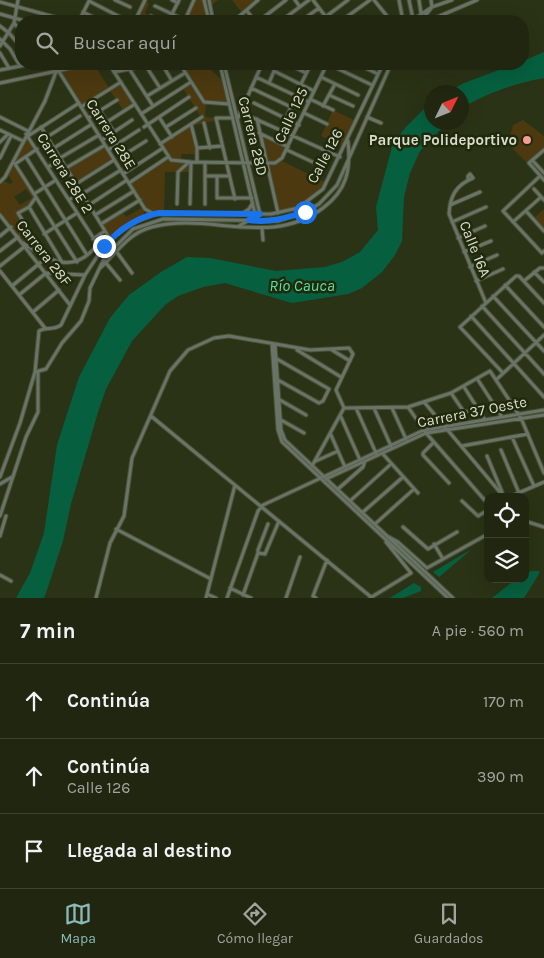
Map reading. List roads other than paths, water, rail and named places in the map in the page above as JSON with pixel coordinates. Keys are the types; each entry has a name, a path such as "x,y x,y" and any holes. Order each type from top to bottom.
{"street":[{"path":"16,15 18,0"},
{"path":"115,0 130,7"},
{"path":"138,15 146,0"},
{"path":"155,6 172,14 178,1 172,0"},
{"path":"188,15 194,0"},
{"path":"204,0 208,15"},
{"path":"209,0 213,15"},
{"path":"242,15 258,0"},
{"path":"267,15 286,0"},
{"path":"295,0 300,7"},
{"path":"289,15 311,0 324,15"},
{"path":"329,15 348,0"},
{"path":"358,0 362,6"},
{"path":"349,15 370,0"},
{"path":"374,0 386,15"},
{"path":"378,0 380,8"},
{"path":"399,0 402,15"},
{"path":"409,0 411,15"},
{"path":"419,0 422,13"},
{"path":"426,15 432,7 431,0"},
{"path":"419,15 439,2 452,0"},
{"path":"442,15 477,0"},
{"path":"82,15 89,1 116,15"},
{"path":"0,2 43,15"},
{"path":"309,15 319,8"},
{"path":"247,11 250,15"},
{"path":"83,12 89,15"},
{"path":"0,14 15,18 9,33 2,40 0,46"},
{"path":"0,26 15,40"},
{"path":"2,40 15,59"},
{"path":"0,53 9,68"},
{"path":"0,70 15,67"},
{"path":"0,83 57,70"},
{"path":"2,181 14,163 27,133 45,101 57,70"},
{"name":"Carrera 28E","path":"57,70 145,209"},
{"path":"89,205 168,157 146,126 141,114 114,72 130,70 153,106"},
{"path":"149,70 160,88"},
{"path":"166,70 172,81"},
{"path":"183,70 206,103 230,104"},
{"name":"Carrera 28D","path":"222,70 258,205 258,214"},
{"name":"Carrera 28D","path":"225,70 237,118 252,198 258,214"},
{"path":"237,118 259,70"},
{"path":"300,70 306,73"},
{"path":"301,84 308,70"},
{"name":"Calle 125","path":"168,157 175,162 278,162 288,148 324,70"},
{"path":"341,70 372,85"},
{"path":"372,70 378,74"},
{"name":"Calle 126","path":"45,328 52,330 61,325 85,275 110,239 121,229 143,218 154,214 278,213 298,208 318,194 327,183 340,157 380,70"},
{"path":"37,372 46,369 62,343 81,321 90,301 90,288 97,271 105,257 121,238 133,229 146,223 181,219 278,220 305,212 319,204 337,185 388,70"},
{"path":"269,83 274,72 314,91"},
{"path":"147,96 185,73"},
{"path":"256,77 296,96 333,110"},
{"path":"321,77 358,95"},
{"path":"27,133 120,82"},
{"path":"141,114 191,82"},
{"path":"323,106 335,84"},
{"path":"252,88 291,107"},
{"path":"329,95 353,106"},
{"path":"286,118 296,96"},
{"path":"146,126 189,98"},
{"path":"88,118 117,100"},
{"path":"254,103 299,125"},
{"path":"107,122 135,104"},
{"path":"166,127 196,108"},
{"path":"100,111 114,132"},
{"path":"240,112 340,157"},
{"path":"304,113 327,124"},
{"path":"47,137 80,116"},
{"path":"0,117 27,133"},
{"path":"159,117 172,136"},
{"path":"123,174 172,136 202,117"},
{"path":"367,117 381,123"},
{"path":"233,118 216,118 235,199"},
{"path":"257,119 278,213"},
{"path":"102,140 132,120"},
{"path":"54,148 92,124"},
{"path":"191,124 197,148 197,162"},
{"path":"204,124 210,148"},
{"path":"41,127 110,239"},
{"path":"0,130 23,141"},
{"path":"108,150 139,130"},
{"name":"Carrera 28E 2","path":"27,133 98,245"},
{"path":"259,133 319,165"},
{"path":"0,142 9,135"},
{"path":"0,156 9,135"},
{"path":"48,167 99,135"},
{"path":"97,271 132,236 155,226 177,224 278,228 293,224 317,213 333,201 350,169 348,139"},
{"path":"127,153 146,141"},
{"path":"120,142 135,166"},
{"path":"66,168 105,144"},
{"path":"197,148 222,146"},
{"path":"14,163 37,150"},
{"path":"544,150 529,163 544,180"},
{"path":"314,176 326,151"},
{"path":"26,157 87,256"},
{"path":"76,184 114,160"},
{"path":"532,160 544,172"},
{"path":"177,204 178,172 190,162"},
{"path":"190,162 190,204"},
{"path":"205,162 205,204"},
{"path":"14,163 77,262"},
{"path":"342,174 350,169"},
{"path":"69,200 121,170"},
{"path":"0,176 2,181"},
{"path":"205,176 229,176"},
{"path":"217,176 217,198 252,198 251,207 242,214"},
{"path":"540,176 502,211 543,252"},
{"path":"46,258 18,213 29,207 35,196 56,180"},
{"name":"Calle 16A","path":"468,180 460,184 450,206 452,222 458,238 484,304 544,374"},
{"path":"513,222 543,198 534,189"},
{"path":"95,215 134,191"},
{"path":"450,206 480,192"},
{"path":"101,224 140,200"},
{"path":"258,205 268,214"},
{"path":"29,207 62,262"},
{"path":"452,222 486,207"},
{"path":"143,218 145,209 154,214"},
{"path":"526,211 544,231"},
{"path":"44,234 77,213"},
{"path":"238,226 258,214"},
{"name":"Carrera 28F","path":"0,216 70,306"},
{"path":"458,238 485,226"},
{"path":"0,236 10,227"},
{"path":"262,228 263,240"},
{"path":"93,239 105,231"},
{"path":"0,251 18,237"},
{"path":"464,252 491,240"},
{"path":"0,266 23,245 46,258 62,262 77,262 87,256 98,245 104,246"},
{"path":"116,251 132,273"},
{"path":"470,267 497,255"},
{"path":"12,286 46,258"},
{"path":"106,263 120,280"},
{"path":"524,281 534,272 544,268"},
{"path":"476,281 503,270"},
{"path":"0,271 45,328 39,331 38,412 13,476 0,516"},
{"path":"534,272 544,282"},
{"path":"19,295 46,273 85,275"},
{"path":"503,373 460,327 516,276 524,281 544,303"},
{"path":"504,285 544,327"},
{"path":"33,312 59,290"},
{"path":"493,296 544,352"},
{"path":"471,316 543,395"},
{"path":"496,380 544,335"},
{"path":"96,598 110,543 126,505 132,458 170,372 180,358 198,344 214,338 229,336 294,348 350,349 353,354 336,390 344,408 312,466"},
{"path":"274,345 277,359 280,420 283,436 322,479 338,489 453,598"},
{"path":"274,345 280,438 448,598"},
{"path":"294,348 341,377"},
{"path":"332,350 350,361"},
{"path":"277,359 329,389 323,401 319,403 278,379"},
{"path":"344,408 408,407 451,393 478,380 490,371 521,418 544,473"},
{"path":"0,477 37,372"},
{"path":"478,380 502,417"},
{"path":"464,387 485,420"},
{"path":"451,393 464,412"},
{"path":"279,400 306,415"},
{"path":"424,402 500,493"},
{"path":"408,407 433,442 484,499"},
{"path":"356,408 376,453"},
{"path":"374,408 391,446"},
{"path":"392,408 406,439"},
{"path":"437,418 478,409"},
{"name":"Carrera 37 Oeste","path":"322,479 345,466 425,432 544,410"},
{"name":"Carrera 37 Oeste","path":"447,428 544,415"},
{"path":"151,416 370,597 407,578 411,573 389,548 386,540"},
{"path":"341,416 360,460"},
{"path":"280,420 304,433"},
{"name":"Carrera 37 Oeste","path":"322,479 425,432"},
{"path":"331,434 345,466"},
{"path":"461,446 528,434"},
{"path":"512,437 534,486"},
{"path":"433,442 423,455 449,484"},
{"path":"501,450 519,493 544,482"},
{"path":"315,461 338,451"},
{"path":"382,453 418,493"},
{"path":"487,456 502,493"},
{"path":"338,489 363,467 365,461"},
{"path":"350,501 392,464"},
{"path":"0,484 13,476"},
{"path":"362,512 403,477"},
{"path":"227,598 258,511 262,506 322,479"},
{"path":"216,598 207,596 234,485"},
{"path":"375,524 414,489"},
{"path":"462,501 478,516 484,512"},
{"path":"0,536 6,516"},
{"path":"258,553 265,554 279,520"},
{"path":"529,523 544,527"},
{"path":"243,594 268,524"},
{"path":"402,527 428,549 457,532"},
{"path":"116,529 210,579"},
{"path":"265,531 273,534"},
{"path":"387,535 398,542 427,568 484,536"},
{"path":"434,544 443,559"},
{"path":"286,598 300,557"},
{"path":"316,598 313,596 327,560"},
{"path":"0,575 11,581"},
{"path":"230,588 252,598"}],"water":[{"path":"544,52 544,78 502,89 469,104 469,85 460,85 499,70 529,70 529,58"},
{"name":"Río Cauca","path":"424,109 424,130 440,130 420,151 410,173 404,197 402,241 395,255 382,272 362,288 348,294 292,303 225,283 203,287 178,296 165,305 132,341 106,389 99,409 71,504 63,541 44,598 16,598 30,573 44,533 57,445 79,377 110,318 129,295 161,272 187,257 210,258 276,271 325,267 342,262 360,252 378,230 376,207 393,143"},
{"path":"472,549 439,577 433,572"},
{"path":"539,571 539,574 524,598 492,598 511,583 529,583 529,572"},
{"path":"414,583 421,587 421,591 403,598 390,598"}],"place":[{"name":"Parque Polideportivo","path":"527,140"}]}
